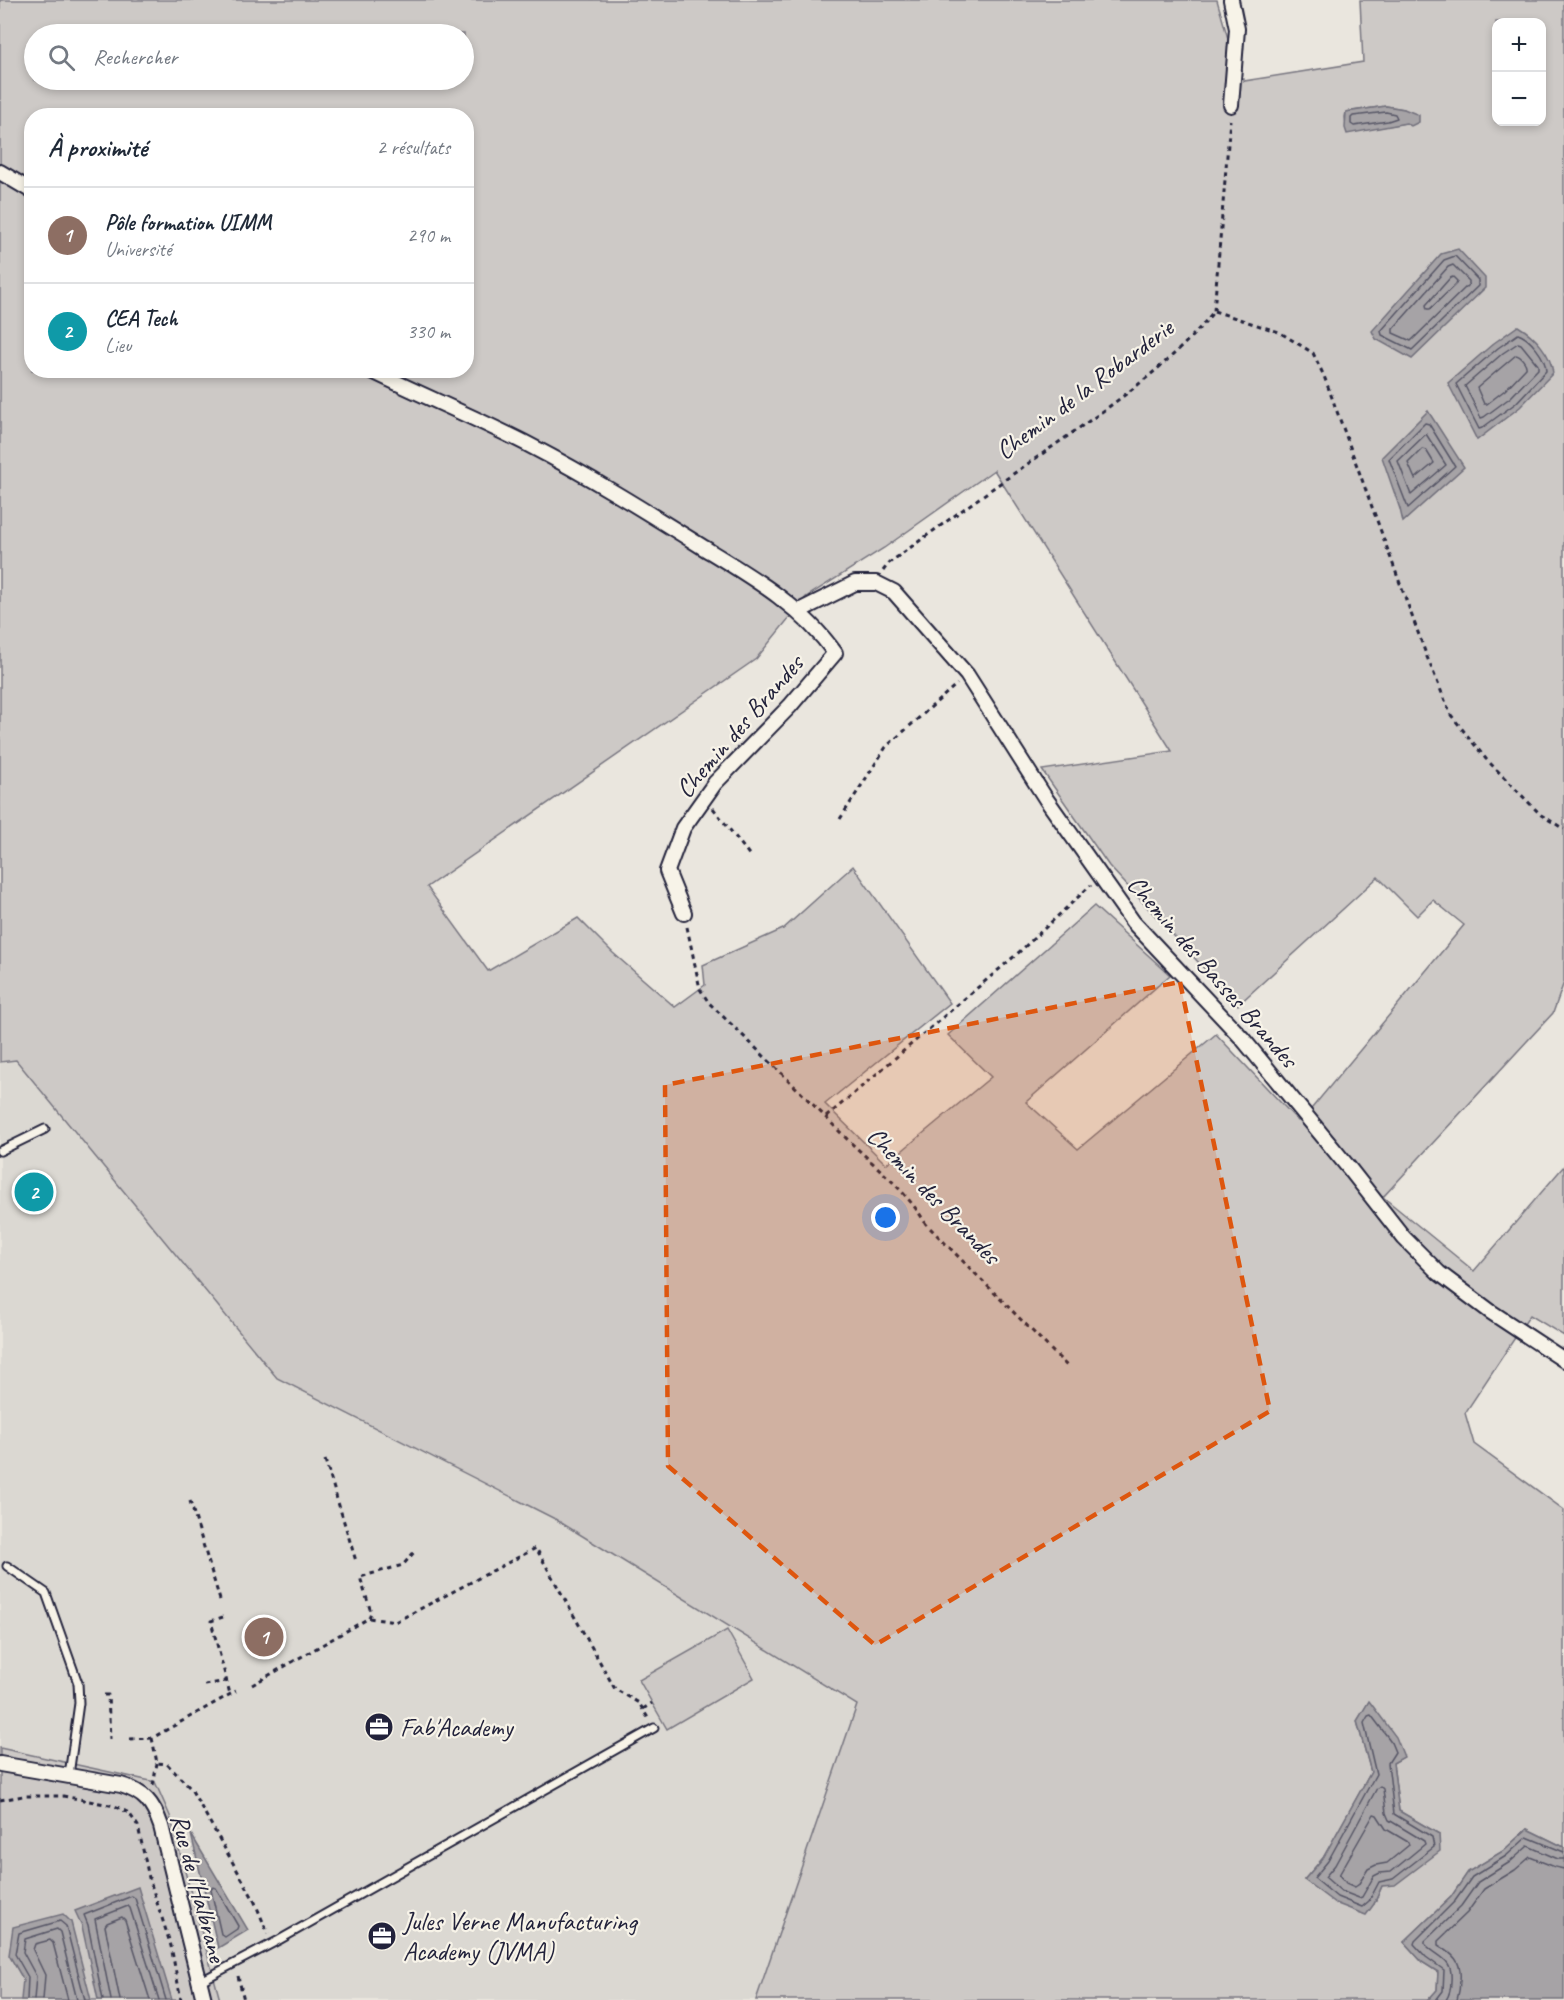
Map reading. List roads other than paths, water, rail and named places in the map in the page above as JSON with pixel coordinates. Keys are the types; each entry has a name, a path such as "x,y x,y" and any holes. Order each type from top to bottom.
{"street":[{"path":"1231,0 1237,29 1231,105"},
{"path":"0,172 24,186"},
{"name":"Chemin des Brandes","path":"387,378 541,452 649,513 768,587 824,636 836,653 790,706 715,783 683,828 667,872 684,913"},
{"name":"Chemin des Basses Brandes","path":"799,612 855,584 876,583 894,592 967,675 1046,799 1133,922 1242,1038 1404,1238 1439,1273 1491,1312 1564,1360"},
{"name":"Rue de l'Halbrane","path":"0,1764 121,1785 135,1789 144,1796 154,1809 164,1838 204,2000"}],"lane":[{"path":"0,1151 45,1129"},
{"path":"7,1566 46,1593 78,1683 79,1703 69,1775"},
{"path":"199,1982 272,1944 654,1728"}],"water":[{"path":"1386,106 1404,109 1419,115 1419,122 1411,126 1406,123 1347,134 1346,112"},
{"path":"1458,249 1485,278 1485,288 1412,359 1376,339 1372,331 1441,254"},
{"path":"1518,326 1546,352 1553,373 1520,407 1477,440 1448,383 1494,343"},
{"path":"1428,411 1464,467 1403,522 1382,457"},
{"path":"1369,1701 1396,1737 1404,1757 1393,1763 1399,1811 1439,1834 1440,1851 1395,1885 1382,1886 1366,1915 1335,1903 1304,1880 1323,1858 1371,1772 1357,1721"},
{"path":"1527,1829 1564,1847 1564,2000 1428,2000 1437,1990 1438,1972 1422,1962 1404,1942 1451,1897 1468,1872 1503,1851"},
{"path":"191,1834 248,1930 218,1948"},
{"path":"138,1887 172,2000 98,2000 82,1926 75,1911"},
{"path":"63,1914 71,1922 91,2000 21,2000 23,1979 9,1955 13,1927"}],"place":[{"name":"CEA Tech","path":"34,1192"},
{"name":"Pôle formation UIMM","path":"264,1637"},
{"name":"Fab'Academy","path":"379,1727"},
{"name":"Jules Verne Manufacturing Academy (JVMA)","path":"382,1936"}]}
